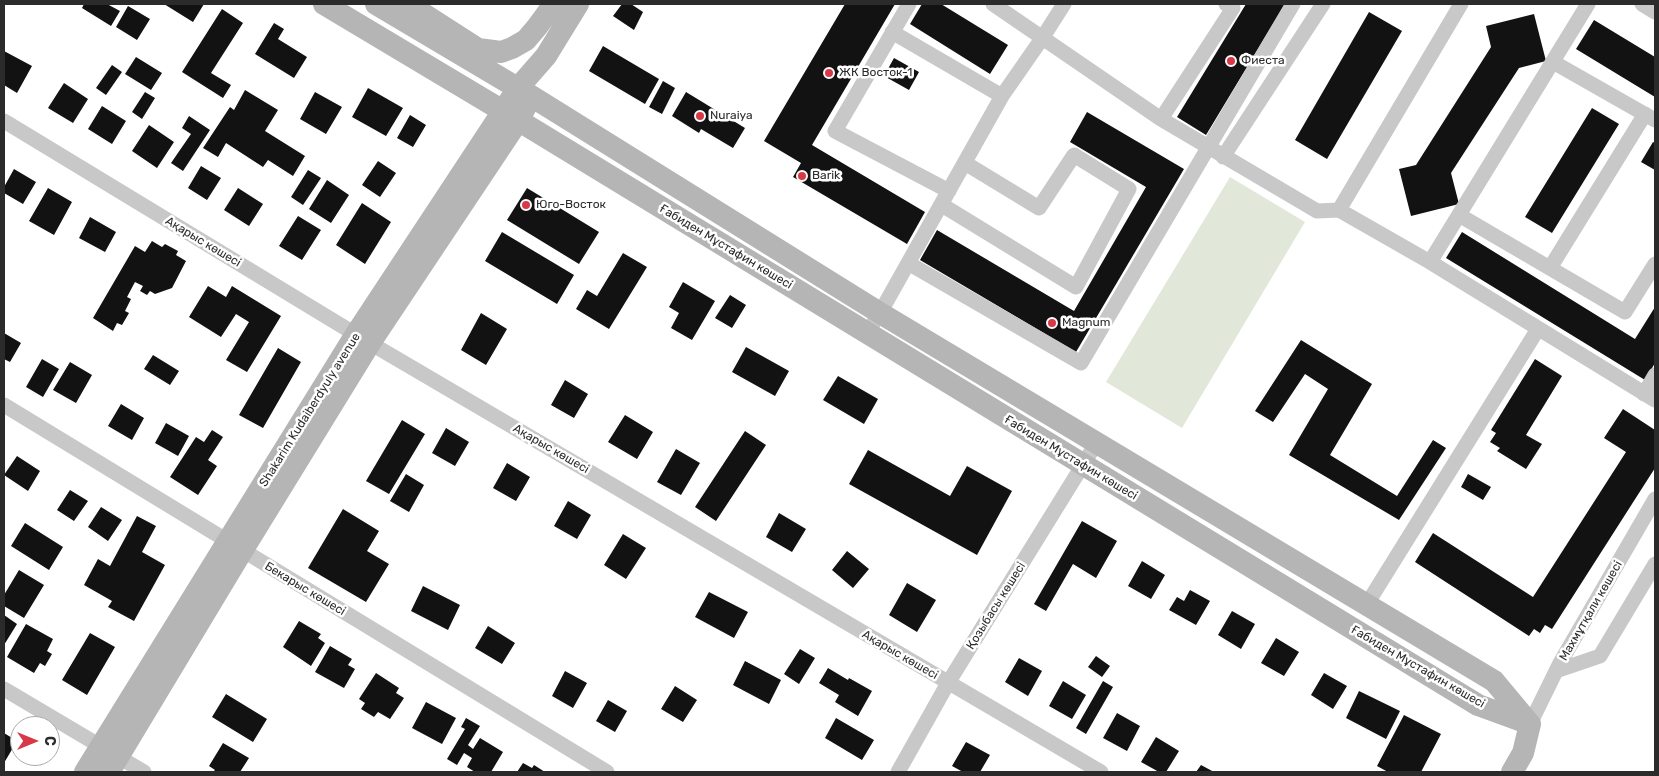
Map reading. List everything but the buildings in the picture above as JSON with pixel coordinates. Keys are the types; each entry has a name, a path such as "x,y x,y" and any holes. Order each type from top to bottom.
{"street":[{"name":"Ғабиден Мұстафин көшесі","path":"324,4 1478,705 1530,724"},
{"name":"Ғабиден Мұстафин көшесі","path":"376,4 525,92 880,313 1494,681 1530,724"},
{"path":"408,4 478,49 501,52 526,40 554,4"},
{"name":"Shakarim Kudaiberdyuly avenue","path":"85,772 109,759 235,547 363,339 510,116 578,4"},
{"path":"908,4 835,131 949,191"},
{"path":"993,4 1161,119 1316,212 1339,210 1430,262 1649,397 1655,375"},
{"path":"867,333 942,205 1002,96 1064,4"},
{"path":"1161,119 1233,8 1226,4"},
{"path":"908,263 1081,363 1293,4"},
{"path":"1223,157 1323,4"},
{"path":"1339,210 1462,4"},
{"path":"1430,262 1588,4"},
{"path":"1642,4 1655,12"},
{"path":"892,32 1002,96"},
{"path":"1550,268 1650,117 1553,62"},
{"name":"Ақарыс көшесі","path":"4,121 363,339 1101,772"},
{"path":"942,205 1076,287 1129,189 1074,155 1039,208 965,163"},
{"path":"1459,215 1625,312 1655,264"},
{"path":"1367,604 1538,328"},
{"name":"Бекарыс көшесі","path":"4,405 607,772"},
{"name":"Қозыбасы көшесі","path":"898,772 948,683 1096,442"},
{"name":"Махмұтқали көшесі","path":"1530,724 1556,671 1655,499"},
{"path":"1556,671 1600,656 1655,564"},
{"path":"4,689 109,759 144,772"},
{"path":"1512,772 1523,753 1530,724"}],"green space":[{"path":"1230,177 1305,222 1182,428 1106,382"}],"place":[{"name":"Фиеста","path":"1231,61"},
{"name":"ЖК Восток-1","path":"829,73"},
{"name":"Nuraiya","path":"700,116"},
{"name":"Barik","path":"802,176"},
{"name":"Юго-Восток","path":"526,205"},
{"name":"Magnum","path":"1052,323"}]}
